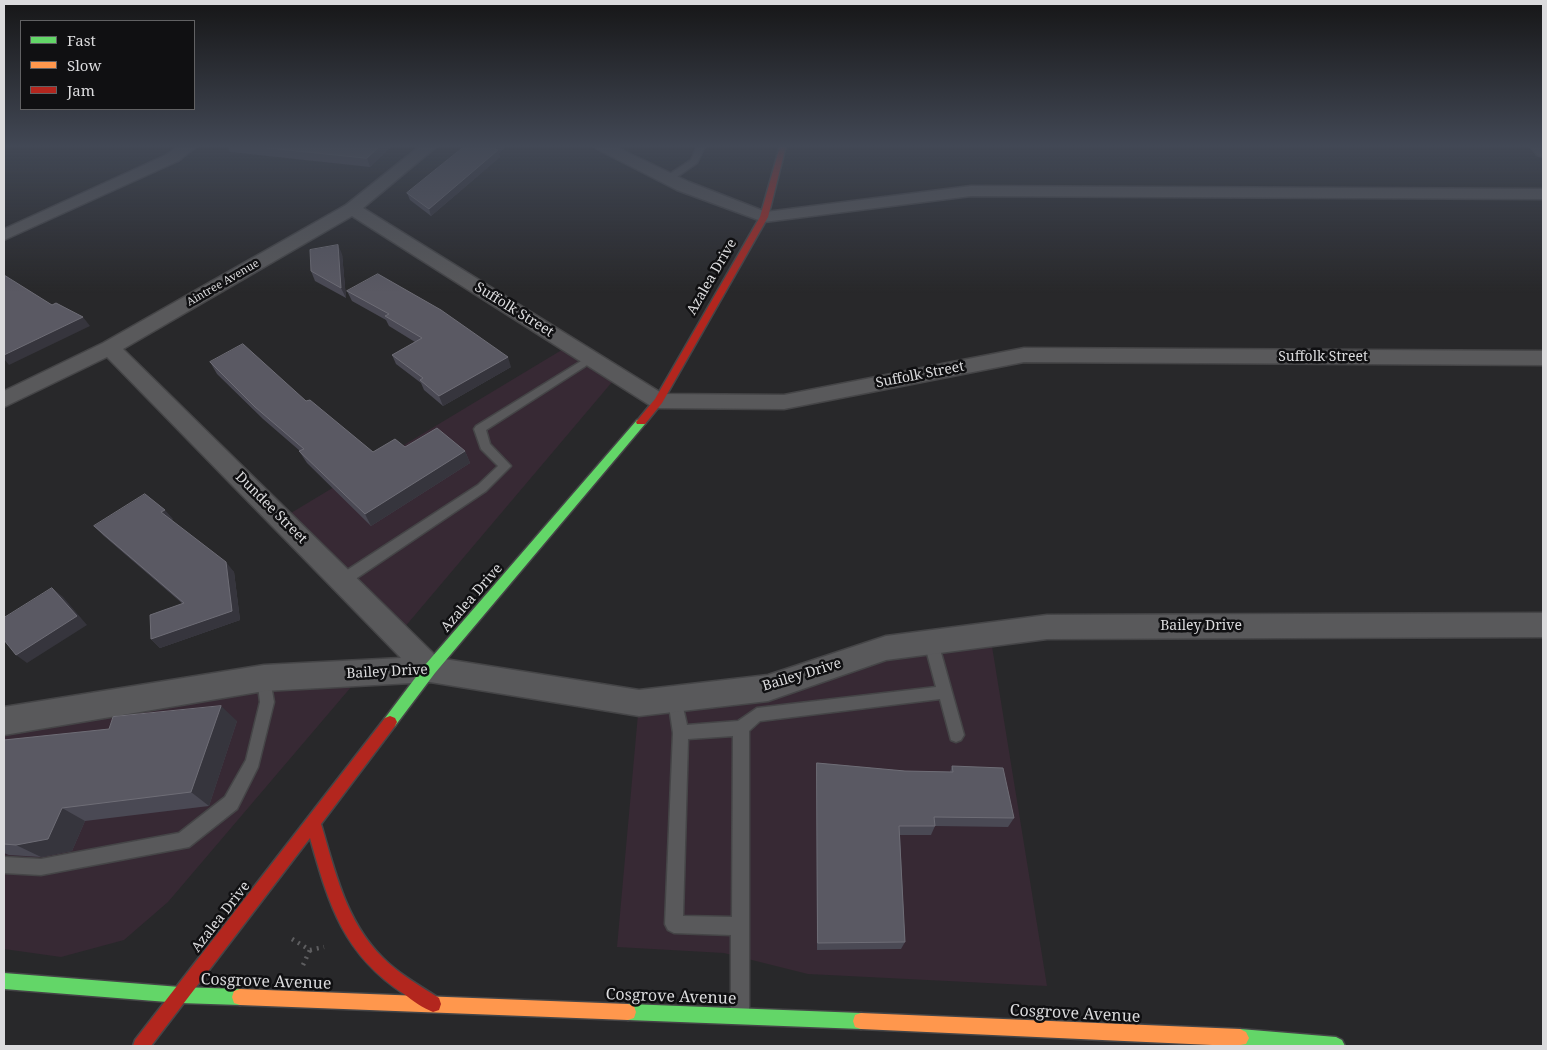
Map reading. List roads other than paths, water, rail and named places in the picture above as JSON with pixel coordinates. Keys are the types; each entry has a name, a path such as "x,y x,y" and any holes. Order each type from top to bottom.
{"street":[{"path":"4,235 91,195"},
{"name":"Aintree Avenue","path":"4,400 110,348 352,209 369,195"},
{"path":"708,195 764,217 938,195"},
{"name":"Azalea Drive","path":"141,1046 430,669 659,401 764,217 770,195"},
{"name":"Suffolk Street","path":"352,209 659,401 784,402 1024,355 1543,358"},
{"name":"Dundee Street","path":"110,348 430,669"},
{"name":"Bailey Drive","path":"4,720 264,678 430,669 639,703 768,688 886,648 1047,627 1543,625"},
{"path":"313,822 342,912 356,936 372,959 432,1004"},
{"name":"Cosgrove Avenue","path":"4,981 180,995 740,1016 1271,1039 1336,1046"}],"lane":[{"path":"343,580 482,488 504,466 485,446 480,429 591,358"},
{"path":"931,642 956,734"},
{"path":"4,865 41,867 183,841 231,803 252,762 267,702 264,678"},
{"path":"681,733 741,728 757,715 945,692"},
{"path":"675,699 681,733 674,924 739,926"},
{"path":"740,1016 741,728"}]}
